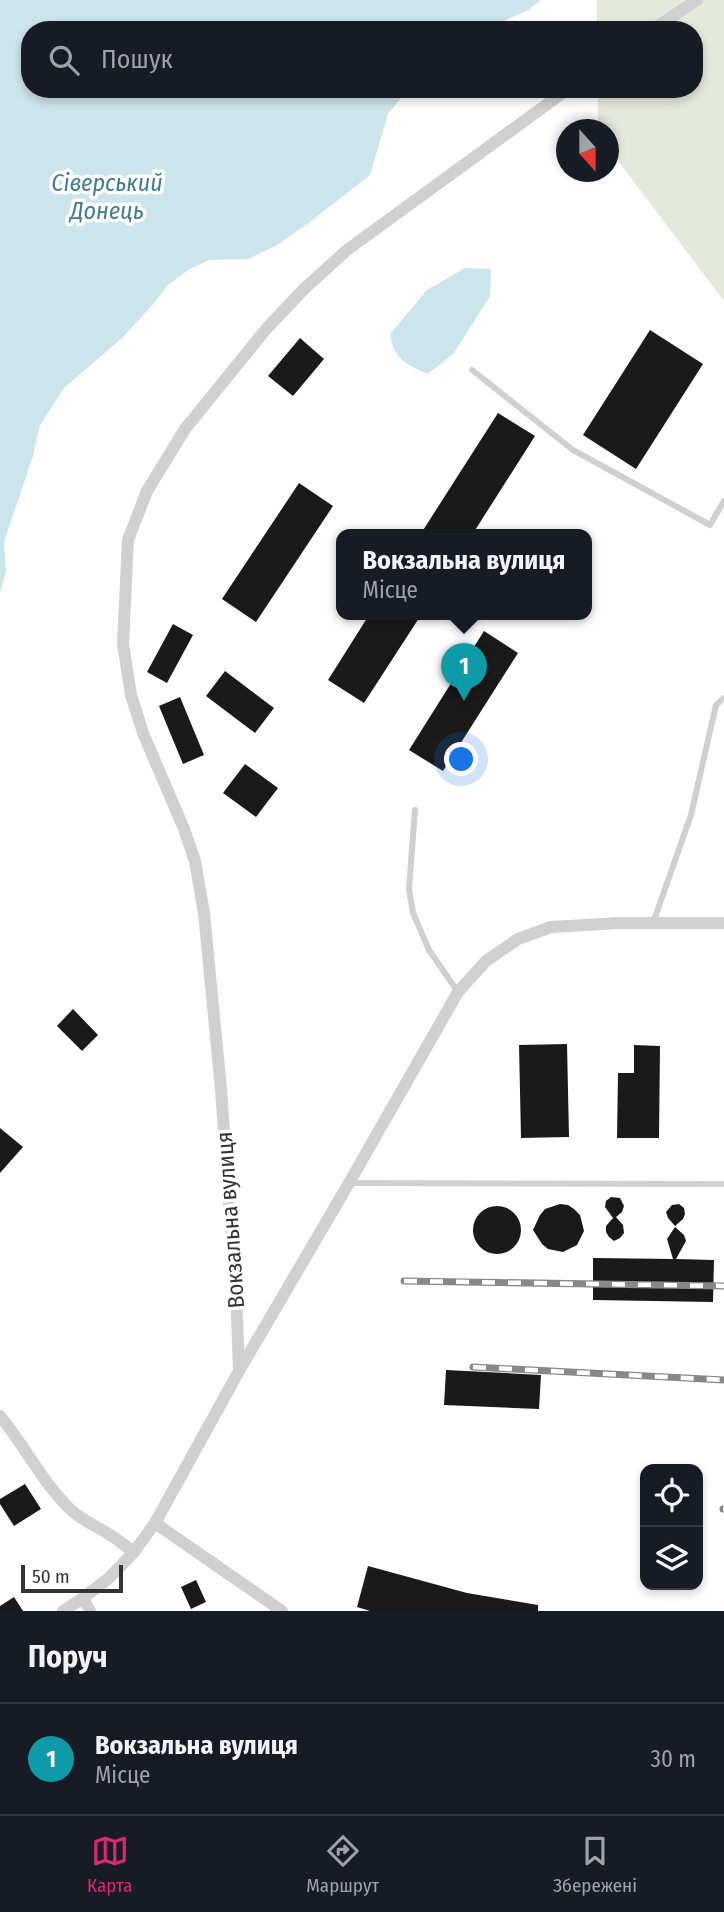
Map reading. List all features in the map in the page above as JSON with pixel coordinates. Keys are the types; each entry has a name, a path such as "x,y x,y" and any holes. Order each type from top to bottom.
{"street":[{"path":"666,21 697,0"},
{"name":"Вокзальна вулиця","path":"239,1371 222,1102 204,914 195,861 143,733 131,695 123,644 128,540 147,491 186,429 267,328 305,288 347,250 556,98"},
{"name":"Вокзальна вулиця","path":"63,1611 109,1577 134,1552 155,1522 458,992 486,961 518,939 551,927 619,923 724,923"},
{"path":"0,1416 17,1436 55,1493 71,1510 134,1552"},
{"path":"155,1522 282,1611"},
{"path":"83,1598 90,1611"}],"lane":[{"path":"472,370 573,450 710,525 724,501"},
{"path":"653,923 691,816 716,705 724,698"},
{"path":"415,810 409,889 413,913 429,950 458,992"},
{"path":"349,1183 724,1184"}],"shaded area":[{"path":"597,0 724,0 724,301 619,162 619,119 598,119 598,98 703,98 703,21 597,21"}],"water":[{"name":"Сіверський Донець","path":"0,0 541,0 528,10 504,21 21,21 21,98 401,98 388,114 370,175 277,245 248,259 209,260 188,270 168,285 122,338 64,388 39,427 33,456 4,542 6,572 0,592"},
{"path":"465,268 491,269 490,296 454,353 428,374 402,360 394,349 390,334 427,290"}],"building":[{"path":"650,330 703,364 636,469 583,435"},
{"path":"300,338 324,359 293,396 268,376"},
{"path":"498,413 535,436 476,529 424,529"},
{"path":"299,483 333,506 256,622 222,599"},
{"path":"366,620 418,620 364,703 328,680"},
{"path":"173,624 193,635 167,683 147,672"},
{"path":"484,631 518,653 443,771 409,750"},
{"path":"225,671 274,708 255,733 206,696"},
{"path":"180,697 204,755 183,764 159,706"},
{"path":"245,764 278,788 256,817 223,793"},
{"path":"73,1009 98,1035 82,1051 57,1026"},
{"path":"567,1044 569,1137 521,1138 519,1045"},
{"path":"634,1045 660,1046 659,1138 617,1138 618,1073 634,1073"},
{"path":"0,1128 23,1147 0,1173"},
{"path":"611,1197 620,1198 624,1206 616,1217 623,1225 624,1233 614,1241 606,1232 606,1226 613,1218 605,1207 606,1201"},
{"path":"560,1204 568,1205 580,1215 584,1231 577,1245 563,1252 548,1249 533,1230 545,1209"},
{"path":"679,1204 684,1208 685,1214 675,1226 666,1212 672,1205"},
{"path":"497,1206 514,1213 521,1230 514,1247 497,1254 480,1247 473,1230 480,1213"},
{"path":"675,1227 684,1235 686,1241 676,1259 714,1260 713,1302 593,1300 593,1258 673,1259 667,1239"},
{"path":"446,1370 541,1375 539,1409 444,1405"},
{"path":"25,1484 41,1509 14,1526 0,1504 0,1499"},
{"path":"368,1566 467,1593 538,1605 538,1611 370,1611 357,1607"},
{"path":"196,1580 206,1602 191,1609 181,1587"},
{"path":"14,1597 23,1611 0,1611 0,1606"}],"railway":[{"path":"404,1281 724,1286"},
{"path":"473,1367 724,1380"}],"place":[{"name":"Вокзальна вулиця","path":"464,701"}]}
